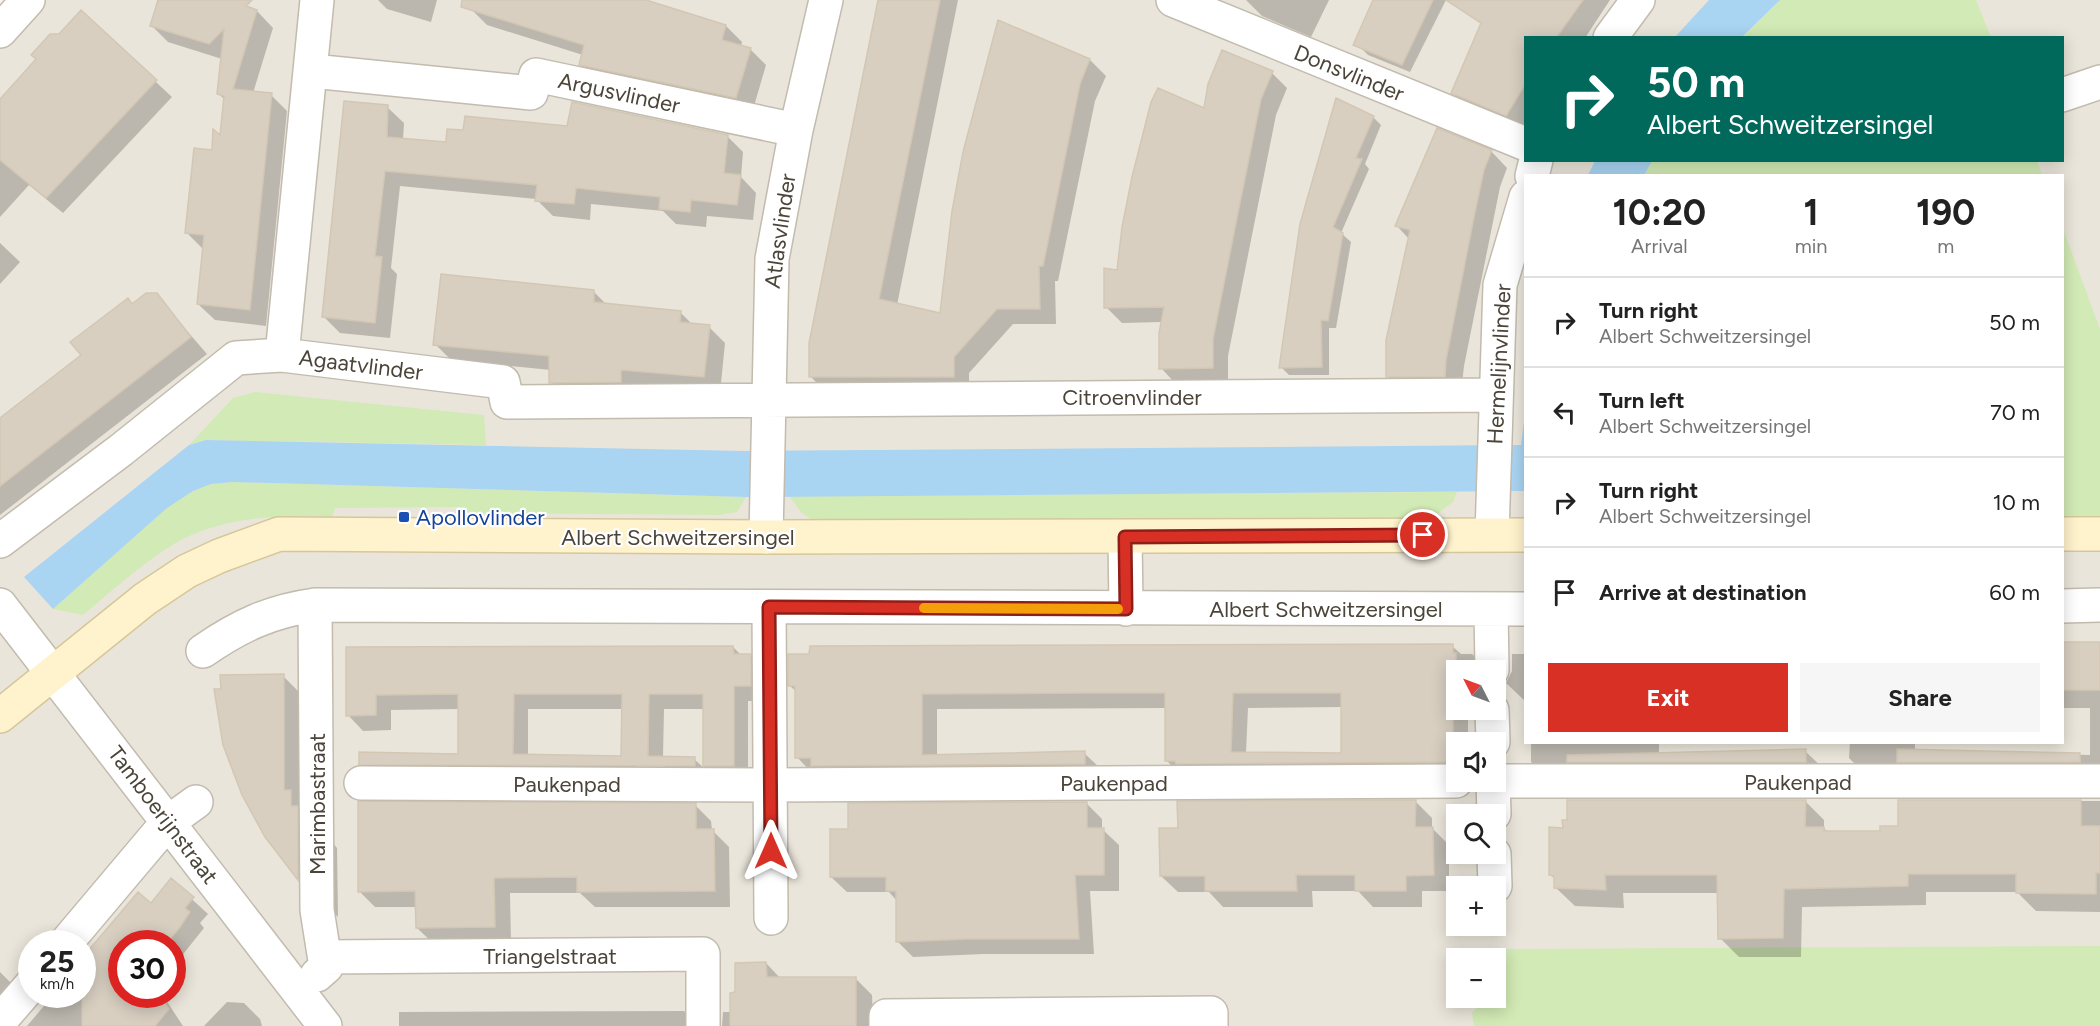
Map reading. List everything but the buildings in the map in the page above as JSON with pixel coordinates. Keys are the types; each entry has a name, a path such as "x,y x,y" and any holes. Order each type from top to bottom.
{"street":[{"path":"0,31 28,0"},
{"path":"282,355 312,71 317,0"},
{"name":"Atlasvlinder","path":"766,522 772,259 796,130 826,0"},
{"name":"Donsvlinder","path":"1173,0 1524,143"},
{"path":"1611,36 1638,0"},
{"name":"Argusvlinder","path":"312,71 531,93 536,75 796,130"},
{"path":"2064,94 2100,82"},
{"name":"Hermelijnvlinder","path":"1492,534 1500,285 1524,204"},
{"name":"Agaatvlinder","path":"0,541 121,450 236,358 282,355 503,382 507,402 768,398"},
{"name":"Citroenvlinder","path":"768,398 1496,395"},
{"name":"Albert Schweitzersingel","path":"0,716 145,599 188,571 219,556 279,534 766,522 1125,537 1524,535"},
{"path":"2064,534 2100,534"},
{"path":"1125,537 1126,609"},
{"name":"Tamboerijnstraat","path":"0,604 167,823 299,989 325,1026"},
{"name":"Albert Schweitzersingel","path":"203,651 233,630 261,617 286,609 315,605 1524,609"},
{"name":"Marimbastraat","path":"315,605 317,910 325,957"},
{"path":"2064,606 2100,605"},
{"path":"769,607 772,785 771,918"},
{"path":"1491,609 1492,660"},
{"name":"Paukenpad","path":"361,783 772,785 1446,781"},
{"name":"Paukenpad","path":"1506,781 2100,782"},
{"path":"77,930 167,823 196,802"},
{"name":"Triangelstraat","path":"325,957 703,954 703,1026"},
{"path":"299,989 326,968 325,957"},
{"path":"0,1021 18,1000"},
{"path":"886,1026 886,1016 1211,1013 1211,1026"}],"shaded area":[{"path":"45,0 2100,0 2100,1026 0,1026 0,47"}],"green space":[{"path":"1780,0 1976,0 1991,36 1744,36"},
{"path":"1651,162 2038,162 2042,174 1645,174"},
{"path":"2064,232 2100,329 2100,516 2064,516"},
{"path":"255,392 484,415 486,445 206,440 189,445 233,398"},
{"path":"233,482 746,497 737,512 719,515 469,513 464,507 335,508 332,517 292,516 251,519 210,528 174,544 138,569 83,615 53,609 167,508 193,491 211,484"},
{"path":"1457,492 1453,502 1429,520 818,524 802,513 789,496"},
{"path":"2100,946 2100,1026 1474,1026 1472,1013 1477,1008 1506,1008 1506,949"}],"water":[{"path":"1709,0 1780,0 1743,36 1676,36"},
{"path":"1594,162 1651,162 1645,174 1588,174"},
{"path":"1524,422 1524,491 746,497 233,482 211,484 193,491 167,508 53,609 24,577 189,445 206,440 744,451 1521,445"}],"slow traffic":[{"path":"924,608 1118,609"}],"place":[{"name":"Apollovlinder","path":"404,517"}],"route":[{"path":"771,851 769,607 1126,609 1125,537 1423,535"}]}
